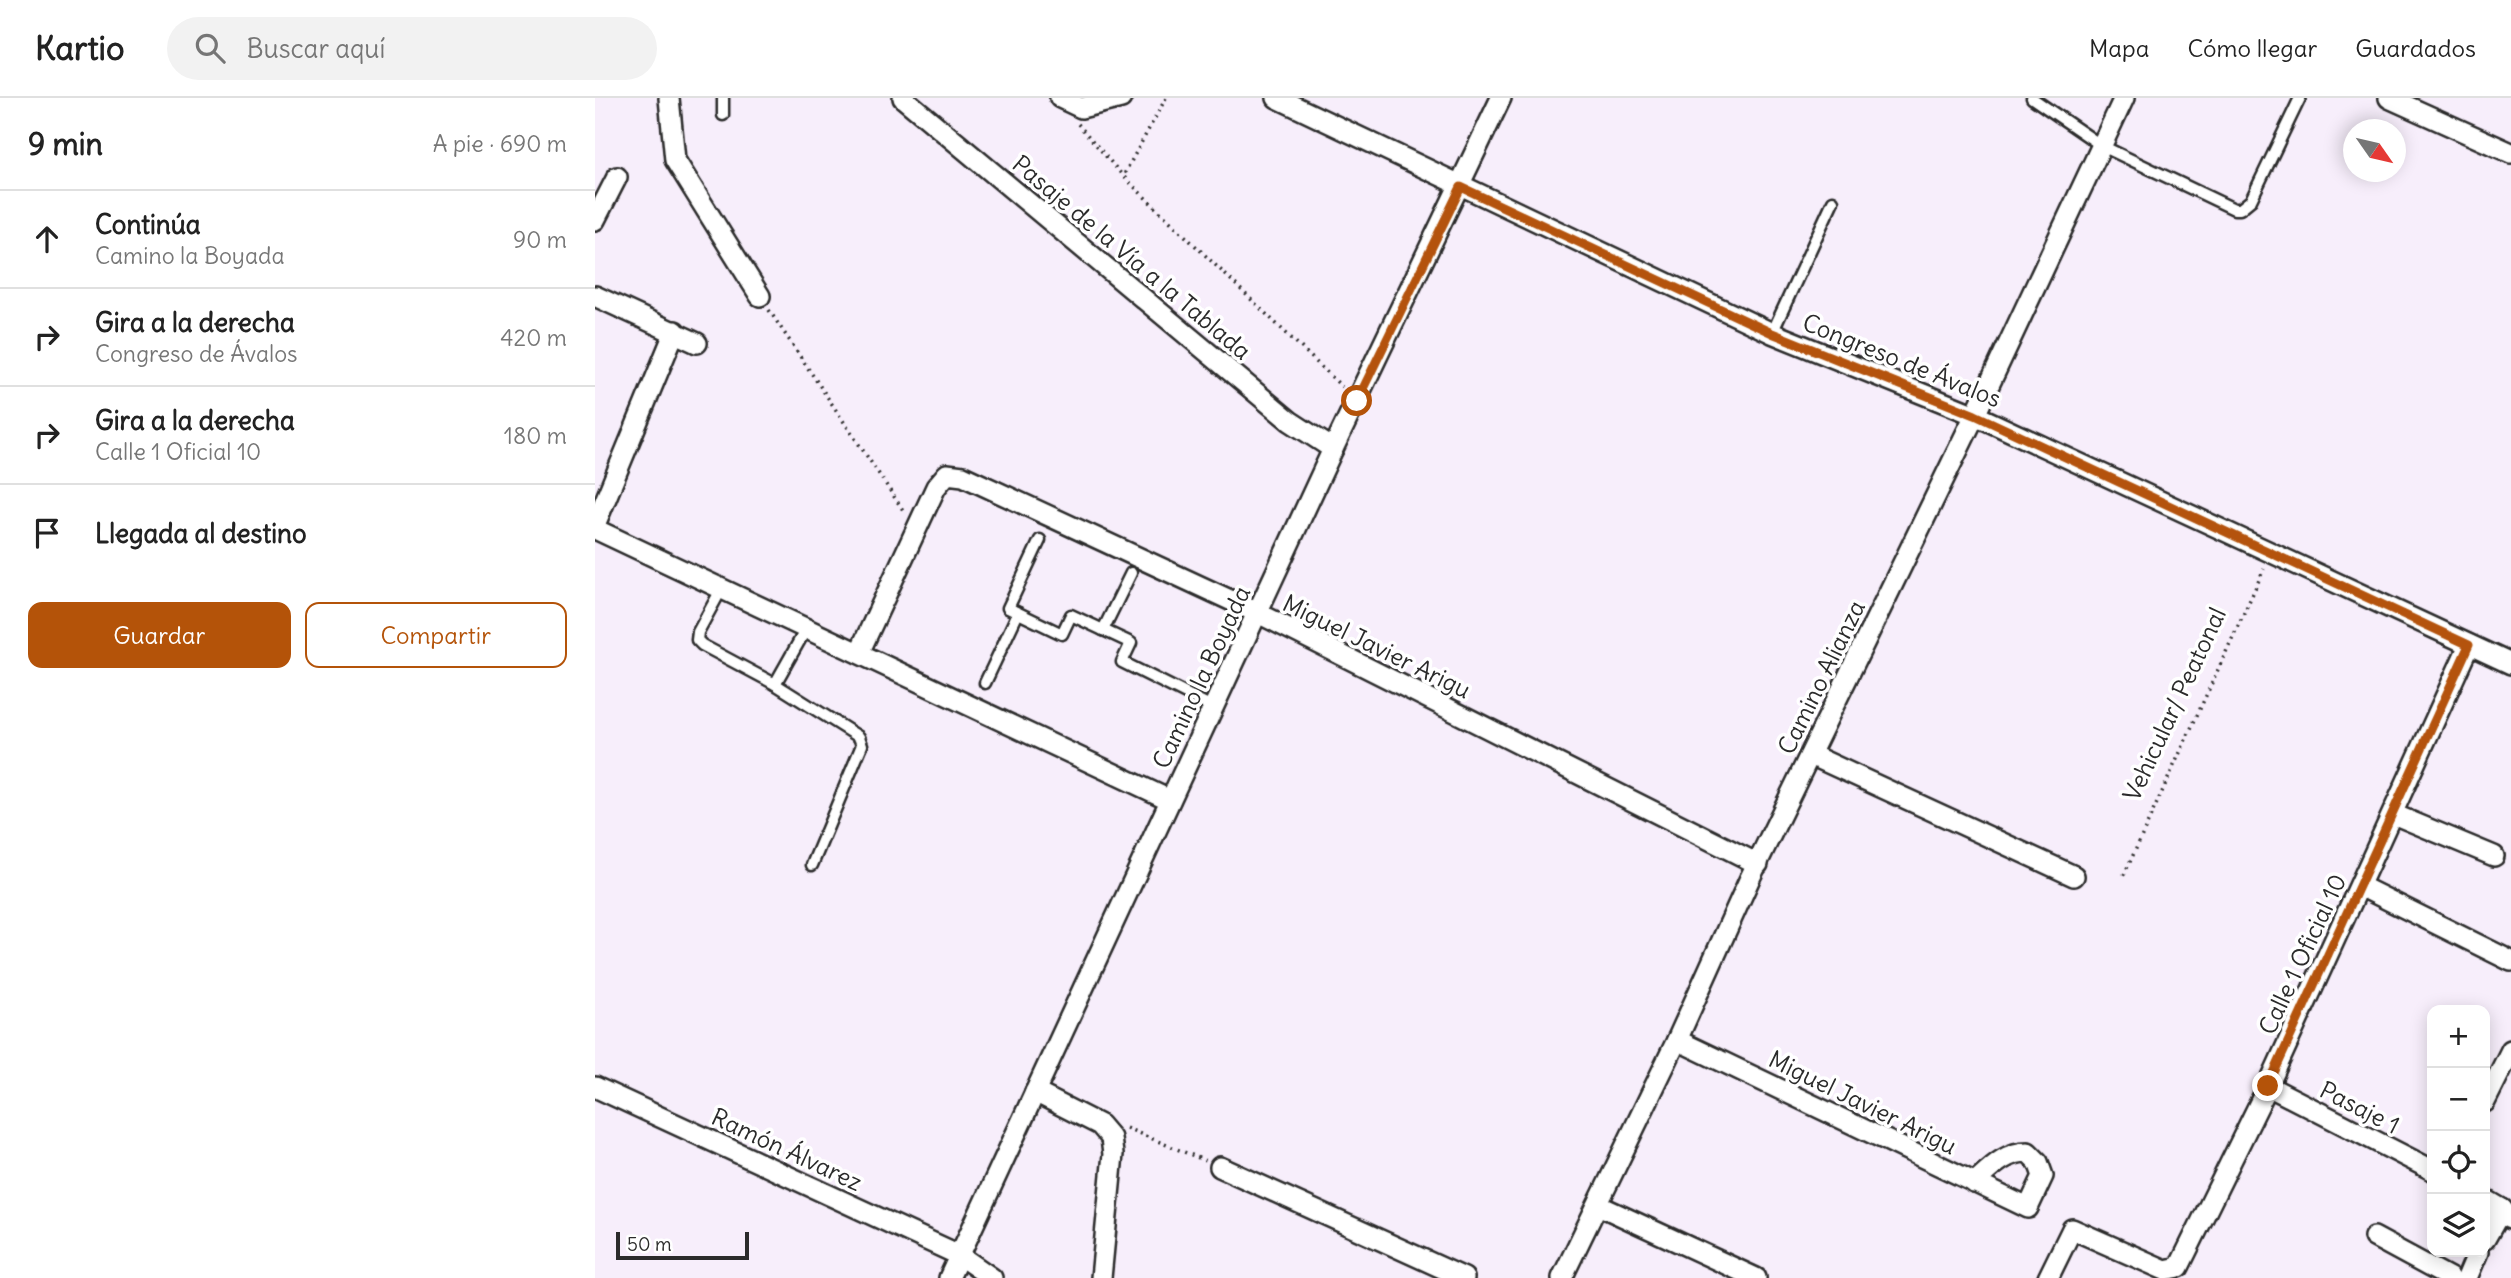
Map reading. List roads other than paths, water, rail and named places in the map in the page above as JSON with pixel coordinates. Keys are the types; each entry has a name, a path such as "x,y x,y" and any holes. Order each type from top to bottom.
{"street":[{"path":"669,98 675,160 760,296"},
{"name":"Pasaje de la Vía a la Tablada","path":"903,98 1290,421 1333,449"},
{"path":"1066,102 1089,108 1121,98"},
{"name":"Congreso de Ávalos","path":"1277,98 1772,333 1975,415 2271,555 2511,664"},
{"name":"Camino la Boyada","path":"949,1278 1333,449 1461,187 1501,98"},
{"name":"Camino Alianza","path":"1562,1278 2124,98"},
{"path":"2389,98 2511,153"},
{"path":"595,220 617,177"},
{"path":"595,296 697,343"},
{"path":"675,331 595,527 1170,800"},
{"name":"Miguel Javier Arigu","path":"859,653 936,487 947,474 963,475 1258,614 1758,864"},
{"name":"Calle 1 Oficial 10","path":"2048,1278 2072,1229 2165,1270 2179,1268 2268,1086 2469,645"},
{"path":"1811,755 2074,876"},
{"path":"2393,814 2494,856"},
{"path":"2360,886 2511,961"},
{"name":"Miguel Javier Arigu","path":"1677,1040 1974,1183 2028,1208 2043,1176 2038,1162 2028,1152 2015,1152 1997,1162 1974,1183"},
{"path":"2490,1092 2511,1050"},
{"name":"Pasaje 1","path":"2268,1086 2427,1167"},
{"name":"Ramón Álvarez","path":"595,1087 959,1255 992,1278"},
{"path":"1035,1092 1101,1125 1111,1138 1113,1154 1101,1278"},
{"path":"1220,1167 1464,1278"},
{"path":"1598,1205 1756,1278"},
{"path":"2490,1228 2499,1209"},
{"path":"2374,1237 2450,1278"},
{"path":"2467,1278 2476,1257"}],"lane":[{"path":"723,98 723,114"},
{"path":"2032,98 2102,146 2234,209 2241,209 2251,200 2300,98"},
{"path":"1772,333 1833,201"},
{"path":"1040,540 1008,608 1062,634 1071,615 1131,643 1122,662 1215,708"},
{"path":"1103,630 1131,573"},
{"path":"722,588 698,632 698,640 702,645 775,684 859,737 862,745 812,865"},
{"path":"985,683 1018,613"},
{"path":"775,684 806,629"}]}
